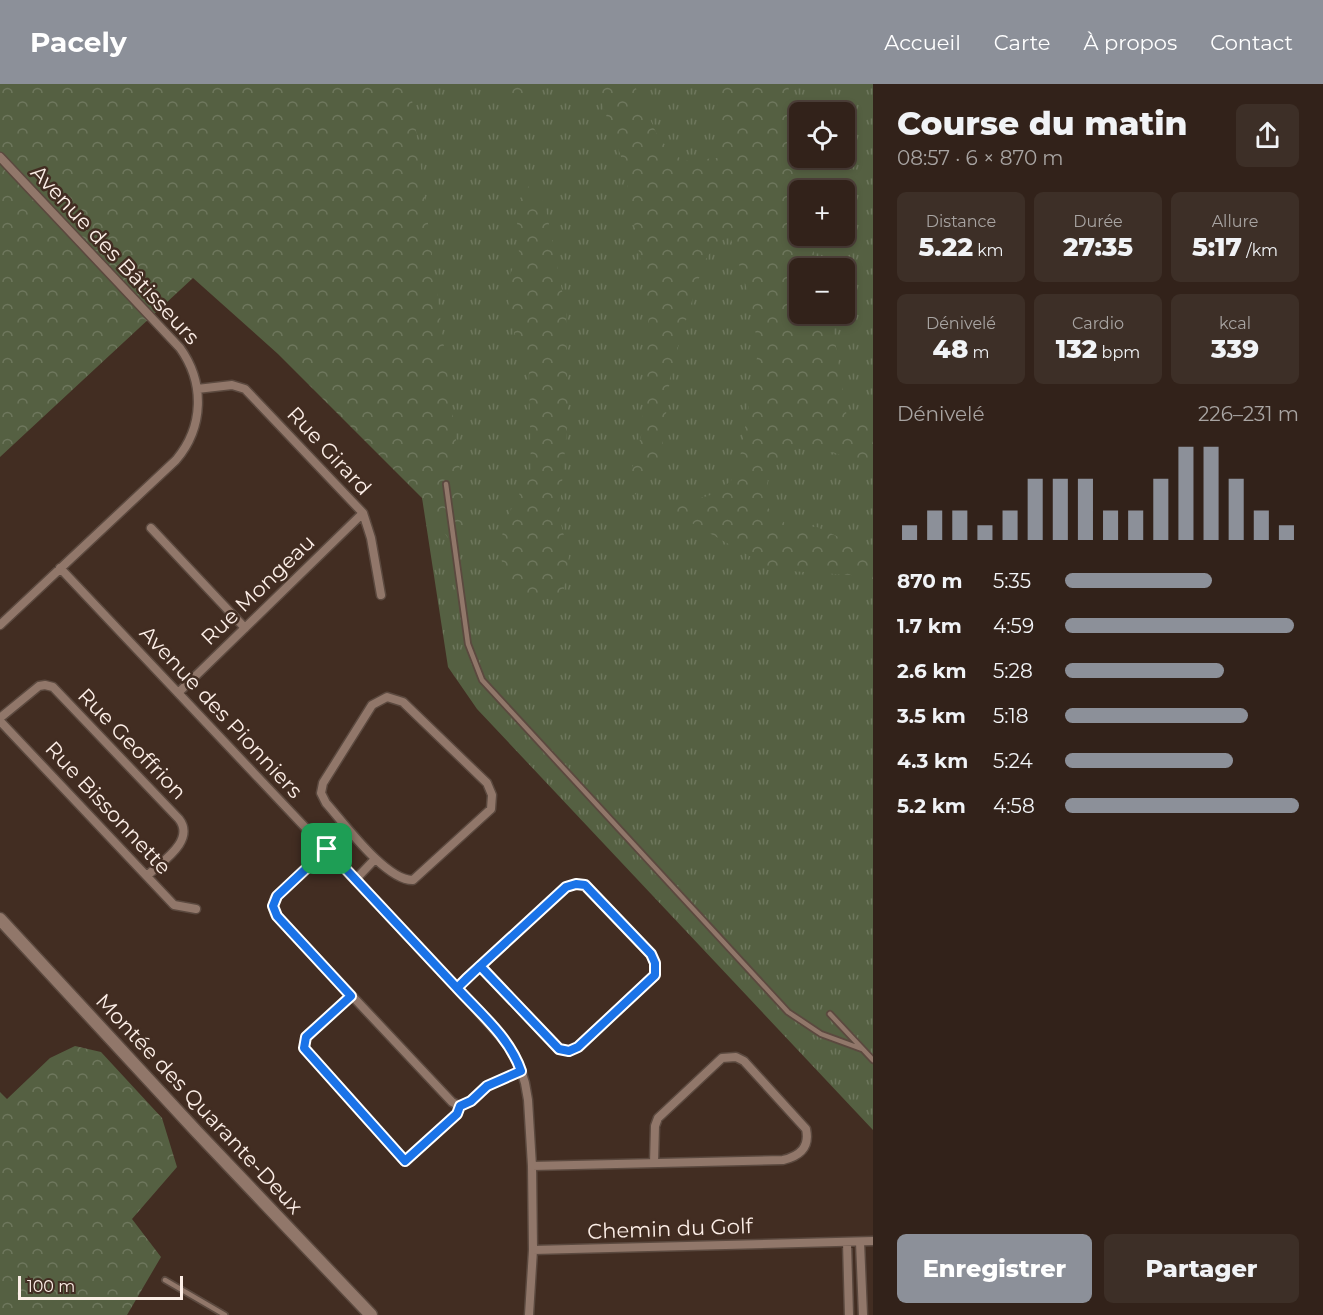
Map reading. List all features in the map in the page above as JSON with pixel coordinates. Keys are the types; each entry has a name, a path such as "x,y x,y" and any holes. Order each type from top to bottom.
{"main road":[{"name":"Montée des Quarante-Deux","path":"0,920 371,1315"}],"street":[{"name":"Avenue des Bâtisseurs","path":"0,157 180,348 191,368 198,389 195,427 181,454 0,625"},
{"name":"Rue Girard","path":"198,389 232,385 245,389 363,513 371,538 381,595"},
{"name":"Rue Mongeau","path":"178,693 363,513"},
{"path":"151,528 245,628"},
{"name":"Avenue des Pionniers","path":"60,568 457,988 512,1052 521,1071 528,1100 533,1250"},
{"name":"Rue Geoffrion","path":"0,720 39,686 53,687 179,819 185,831 183,840 147,876"},
{"path":"387,697 403,702 487,783 492,795 491,809 413,880 399,879 375,858 326,803 321,793 323,783 372,705 387,697"},
{"name":"Rue Bissonnette","path":"0,720 174,904 196,909"},
{"path":"327,849 277,896 273,909 351,996 452,1102 460,1106"},
{"path":"355,880 375,858"},
{"path":"457,988 480,966 566,887 576,884 585,885 651,954 655,963 655,975 578,1047 569,1051 559,1049 480,966"},
{"path":"351,996 306,1037 304,1048 405,1161 457,1114 460,1106 471,1101 487,1086 521,1071"},
{"path":"532,1166 783,1160 793,1157 807,1145 808,1139 806,1129 744,1061 730,1056 722,1058 658,1118 654,1129 654,1163"},
{"name":"Chemin du Golf","path":"533,1250 873,1241"},
{"path":"847,1242 849,1315"},
{"path":"860,1242 863,1315"},
{"path":"529,1315 533,1250"}],"lane":[{"path":"446,484 468,644 482,680 788,1012 821,1034 862,1048"},
{"path":"830,1014 873,1060"},
{"path":"165,1280 225,1315"}],"green space":[{"path":"0,84 410,84 467,525 453,546 422,498 278,354 193,278 0,457"},
{"path":"351,84 873,84 873,1130 477,709 448,667 403,374"},
{"path":"498,84 528,84 524,93 507,102 501,99"},
{"path":"595,84 634,84 659,139 683,161 717,158 720,128 716,84 788,84 791,102 789,168 801,168 802,180 789,180 789,246 813,246 815,258 789,258 789,324 833,324 847,418 861,421 873,417 873,463 820,450 786,448 768,471 767,507 788,526 817,527 867,550 873,556 873,583 851,575 774,570 676,514 678,505 717,493 737,475 758,352 752,305 731,239 723,234 704,262 671,369 661,459 635,495 631,473 642,432 649,310 624,165"},
{"path":"529,186 545,204 566,311 568,416 559,516 569,556 562,600 526,597 507,578 499,552 505,521 531,472 529,371 510,321 507,282 519,253 516,204"},
{"path":"75,1046 101,1052 162,1118 177,1167 132,1219 161,1257 127,1315 0,1315 0,1092 7,1099 50,1058"}],"route":[{"path":"327,849 277,896 273,906 277,916 351,996 306,1037 304,1048 405,1161 457,1114 460,1106 471,1101 487,1086 521,1071 502,1038 457,988 466,979 566,887 576,884 585,885 651,954 655,963 655,975 578,1047 569,1051 559,1049 487,975 480,966 457,988 327,849"}]}
